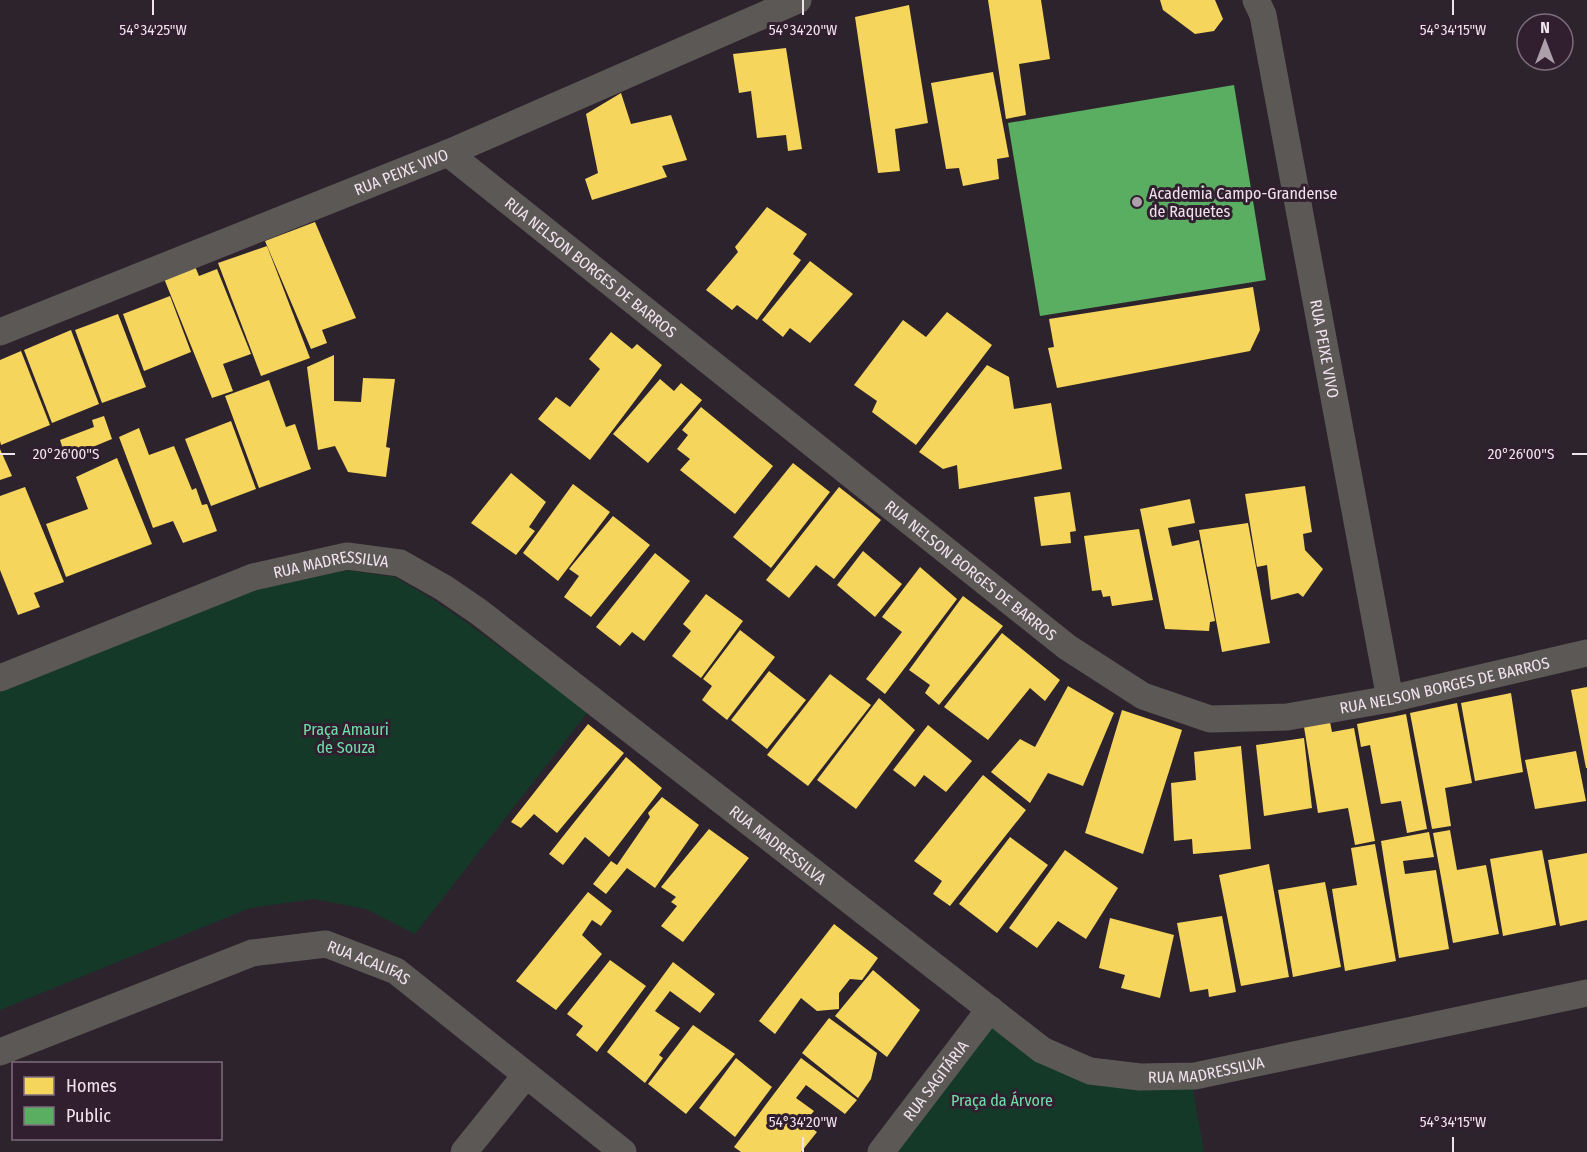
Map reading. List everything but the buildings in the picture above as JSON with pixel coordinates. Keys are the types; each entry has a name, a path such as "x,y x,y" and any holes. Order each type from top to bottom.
{"street":[{"name":"RUA PEIXE VIVO","path":"0,332 448,153 798,0"},
{"name":"RUA PEIXE VIVO","path":"1256,0 1263,15 1390,699"},
{"name":"RUA NELSON BORGES DE BARROS","path":"448,153 1067,647 1143,696 1210,719 1287,717 1390,699 1587,653"},
{"name":"RUA MADRESSILVA","path":"0,678 253,577 347,556 400,563 444,588 479,612 1042,1050 1090,1071 1140,1077 1195,1076 1587,993"},
{"name":"RUA ACALIFAS","path":"0,1053 252,953 326,945 396,971 623,1152"},
{"name":"RUA SAGITÁRIA","path":"881,1152 990,1008"},
{"path":"464,1152 526,1075"}],"green space":[{"name":"Praça Amauri de Souza","path":"346,570 395,577 466,622 588,712 415,934 366,909 314,899 250,908 0,1010 0,690 251,591"},
{"name":"Praça da Árvore","path":"991,1026 1036,1060 1192,1084 1204,1152 898,1152"}],"place":[{"name":"Academia Campo-Grandense de Raquetes","path":"1137,202"}]}
